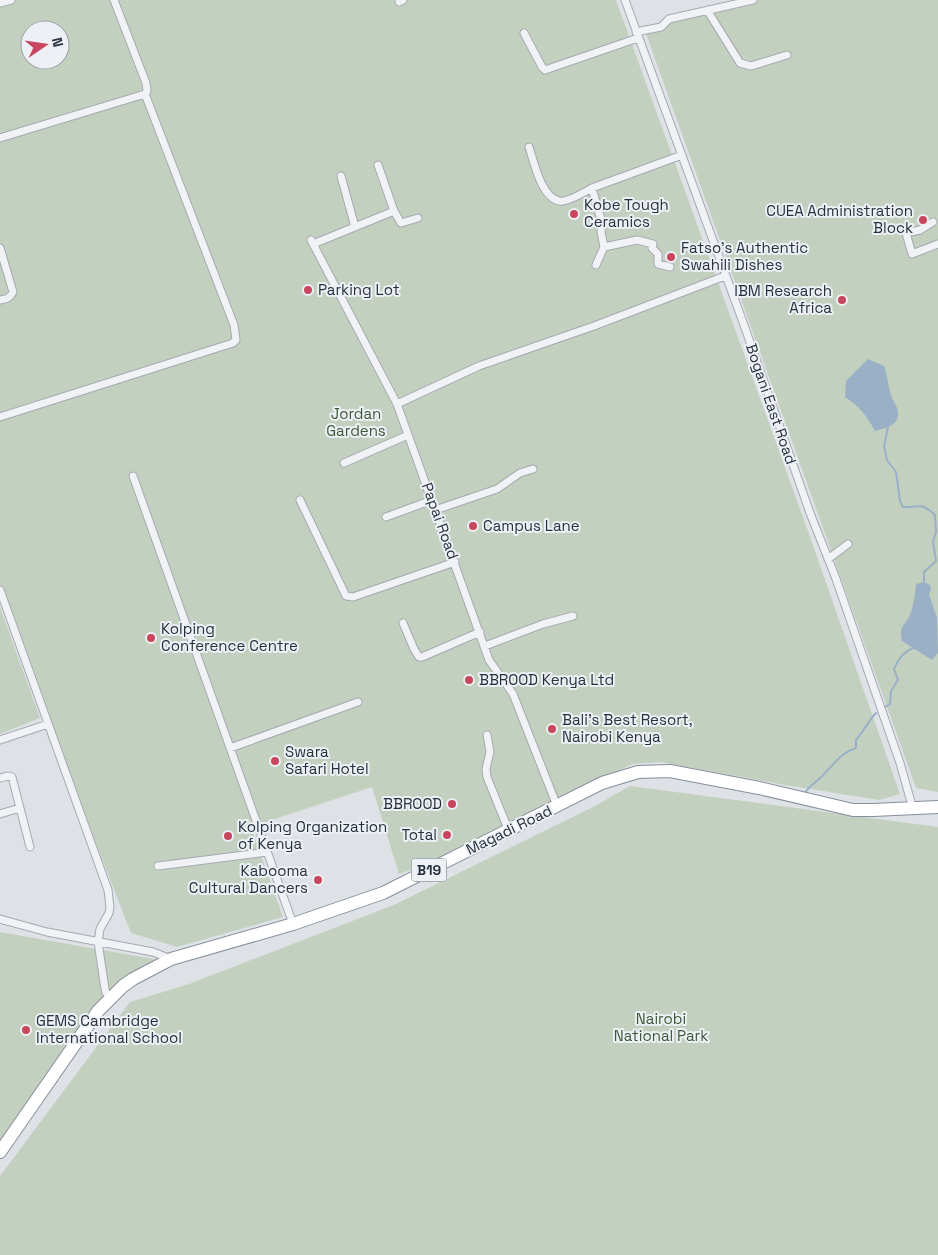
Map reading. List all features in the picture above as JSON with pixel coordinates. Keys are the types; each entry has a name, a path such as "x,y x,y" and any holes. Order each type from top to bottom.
{"highway":[{"name":"Magadi Road","path":"0,1152 98,1012 112,995 133,979 171,959 292,924 383,893 602,783 638,772 658,770 685,773 853,810 938,807"}],"street":[{"path":"0,3 11,0"},
{"path":"0,417 233,344 236,340 234,325 145,94 147,91 146,84 114,0"},
{"name":"Bogani East Road","path":"625,0 828,559 900,763 914,809"},
{"path":"524,33 542,68 546,70 661,27 669,19 753,0"},
{"path":"707,10 740,63 751,66 787,55"},
{"path":"0,138 145,94"},
{"path":"529,147 541,184 547,193 559,201 682,155"},
{"path":"378,165 394,211 402,223 418,218"},
{"path":"342,176 355,227 394,211"},
{"path":"592,188 602,224 600,232 604,247 596,264"},
{"path":"933,222 920,230 906,233 912,254 938,244"},
{"name":"Papai Road","path":"355,227 312,242 397,404 492,666 513,694 557,806"},
{"path":"604,247 637,240 646,241 653,244 652,248 658,254 658,264 670,267"},
{"path":"0,248 13,292 7,299 0,300"},
{"path":"397,404 479,366 594,326 725,276"},
{"path":"344,463 408,435"},
{"path":"435,510 497,489 520,473 533,469"},
{"path":"134,476 292,924"},
{"path":"300,500 346,596 353,597 455,562"},
{"path":"386,517 432,500"},
{"path":"828,559 848,544"},
{"path":"0,590 108,890 110,908 100,929 98,942 105,989 106,992 112,995"},
{"path":"485,646 543,624 572,616"},
{"path":"403,623 419,657 480,632"},
{"path":"230,748 358,702"},
{"path":"0,740 48,724"},
{"path":"487,735 490,752 486,769 487,778 508,829"},
{"path":"0,778 12,777 30,847"},
{"path":"0,814 20,808"},
{"path":"158,866 267,852"},
{"path":"0,919 47,932 153,952 171,959"}],"green space":[{"name":"Jordan Gardens","path":"0,0 616,0 808,531 900,794 879,800 661,762 633,764 564,795 425,865 399,874 372,787 251,827 283,917 177,947 131,933 0,599"},
{"path":"751,0 938,0 938,792 916,788 644,28 751,4"},
{"path":"0,607 40,718 0,734"},
{"name":"Nairobi National Park","path":"630,786 938,827 938,1255 0,1255 0,1176 130,1002 189,984 396,904 595,806"},
{"path":"0,932 159,960 119,983 0,1142"}],"water":[{"path":"868,359 884,366 892,398 898,411 898,417 894,424 875,431 862,412 845,397 846,381"},
{"path":"924,582 930,585 931,590 929,594 937,618 938,653 932,660 902,641 901,635 902,628 912,609 916,584"}],"waterway":[{"path":"888,427 884,446 887,460 896,472 900,501 903,507 919,506 926,508 935,515 936,532 933,542 936,561 924,572 924,582"},
{"path":"885,707 890,704 891,691 898,680 894,669 899,659 913,648"},
{"path":"805,793 839,758 856,748 856,740 876,713"}],"place":[{"name":"Kobe Tough Ceramics","path":"574,214"},
{"name":"CUEA Administration Block","path":"923,220"},
{"name":"Fatso's Authentic Swahili Dishes","path":"671,257"},
{"name":"Parking Lot","path":"308,290"},
{"name":"IBM Research Africa","path":"842,300"},
{"name":"Campus Lane","path":"473,526"},
{"name":"Kolping Conference Centre","path":"151,638"},
{"name":"BBROOD Kenya Ltd","path":"469,680"},
{"name":"Bali's Best Resort, Nairobi Kenya","path":"552,729"},
{"name":"Swara Safari Hotel","path":"275,761"},
{"name":"BBROOD","path":"452,804"},
{"name":"Total","path":"447,835"},
{"name":"Kolping Organization of Kenya","path":"228,836"},
{"name":"Kabooma Cultural Dancers","path":"318,880"},
{"name":"GEMS Cambridge International School","path":"26,1030"}]}
